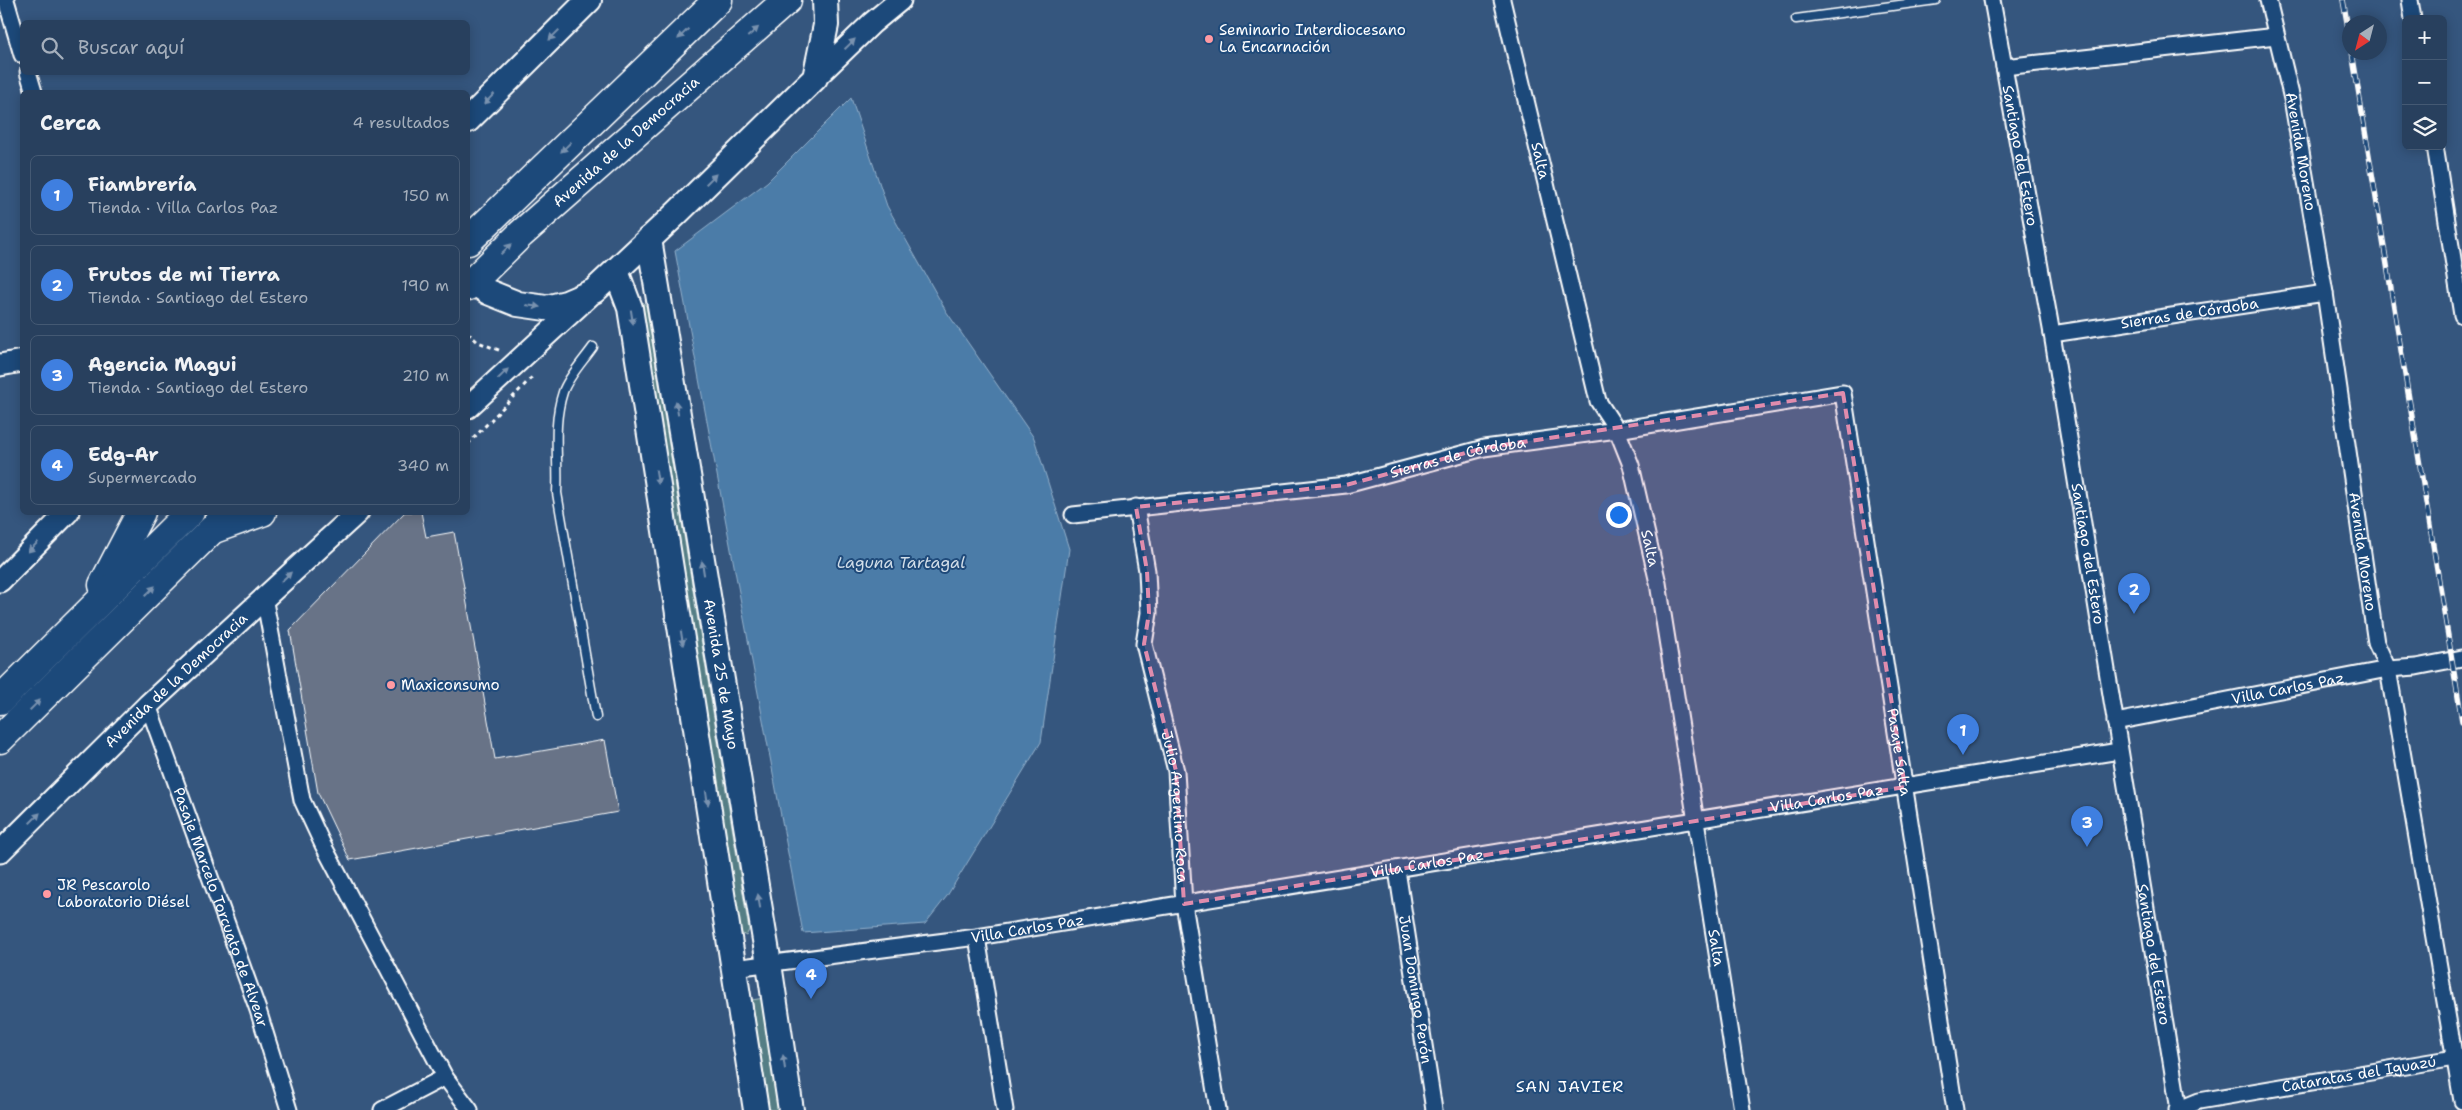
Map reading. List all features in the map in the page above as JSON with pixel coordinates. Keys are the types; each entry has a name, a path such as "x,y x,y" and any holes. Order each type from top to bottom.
{"highway":[{"path":"470,240 718,0"},
{"name":"Avenida de la Democracia","path":"470,282 521,234 787,0"},
{"path":"75,626 108,577 139,515"},
{"path":"0,700 187,515"},
{"path":"0,739 222,521 249,515"}],"main road":[{"path":"470,118 589,0"},
{"path":"470,283 518,304 546,308 566,303 594,291 815,78 826,26 825,0"},
{"name":"Avenida 25 de Mayo","path":"648,239 769,964 791,1110"},
{"path":"616,271 630,308 756,1110"}],"street":[{"path":"6,0 20,48"},
{"path":"815,78 872,23 900,0"},
{"name":"Salta","path":"1502,0 1598,401 1617,430 1631,465 1658,583 1742,1110"},
{"name":"Santiago del Estero","path":"1992,0 2052,334 2178,1110"},
{"name":"Avenida Moreno","path":"2268,0 2292,99 2325,293 2376,643 2388,669 2462,1101"},
{"path":"2410,0 2413,15"},
{"path":"2004,66 2276,36"},
{"path":"29,75 33,90"},
{"path":"2436,150 2459,273 2462,316"},
{"path":"470,405 594,291"},
{"name":"Sierras de Córdoba","path":"2052,334 2325,293"},
{"path":"0,365 20,361"},
{"name":"Sierras de Córdoba","path":"1072,515 1136,506 1346,485 1484,448 1617,430 1843,392"},
{"name":"Pasaje Salta","path":"1843,392 1954,1110"},
{"name":"Julio Argentino Roca","path":"1136,506 1148,579 1149,613 1144,644 1176,771 1184,904 1218,1110"},
{"path":"0,580 64,515"},
{"name":"Avenida de la Democracia","path":"0,852 148,705 355,515"},
{"path":"264,597 302,800 323,845 445,1077 470,1110"},
{"name":"Villa Carlos Paz","path":"2115,722 2388,669 2416,667 2462,658"},
{"name":"Pasaje Marcelo Torcuato de Alvear","path":"148,705 258,1010 288,1110"},
{"name":"Villa Carlos Paz","path":"734,968 977,937 1696,822 2119,751"},
{"name":"Juan Domingo Perón","path":"1397,870 1434,1110"},
{"path":"977,937 1005,1110"},
{"name":"Cataratas del Iguazú","path":"2178,1110 2199,1101 2454,1058"},
{"path":"386,1109 445,1077"}],"lane":[{"path":"1796,19 1936,0"},
{"path":"593,347 563,391 555,433 558,471 557,493 596,718"}],"path":[{"path":"470,335 478,342 504,353"},
{"path":"470,442 536,374"}],"highlighted area":[{"path":"1843,393 1905,787 1184,904 1176,771 1144,644 1149,613 1147,571 1136,507 1346,485 1484,448"}],"green space":[{"path":"643,302 646,306 749,930 746,936 739,932 641,304"},
{"path":"764,998 781,1110 769,1110 752,1000"}],"water":[{"name":"Laguna Tartagal","path":"851,98 887,206 946,311 1034,438 1069,549 1041,742 947,896 925,924 803,933 675,251 767,182"}],"building":[{"name":"Maxiconsumo","path":"402,515 422,515 426,537 454,532 495,759 605,740 618,812 350,860 318,793 290,630"}],"railway":[{"path":"2343,0 2346,15"},
{"path":"2353,60 2462,721"}],"place":[{"name":"Seminario Interdiocesano La Encarnación","path":"1209,39"},
{"name":"Frutos de mi Tierra","path":"2134,614"},
{"name":"Maxiconsumo","path":"391,685"},
{"name":"Fiambrería","path":"1963,755"},
{"name":"Agencia Magui","path":"2087,847"},
{"name":"JR Pescarolo Laboratorio Diésel","path":"47,894"},
{"name":"Edg-Ar","path":"811,999"}],"district":[{"name":"SAN JAVIER","path":"1570,1086"}]}
